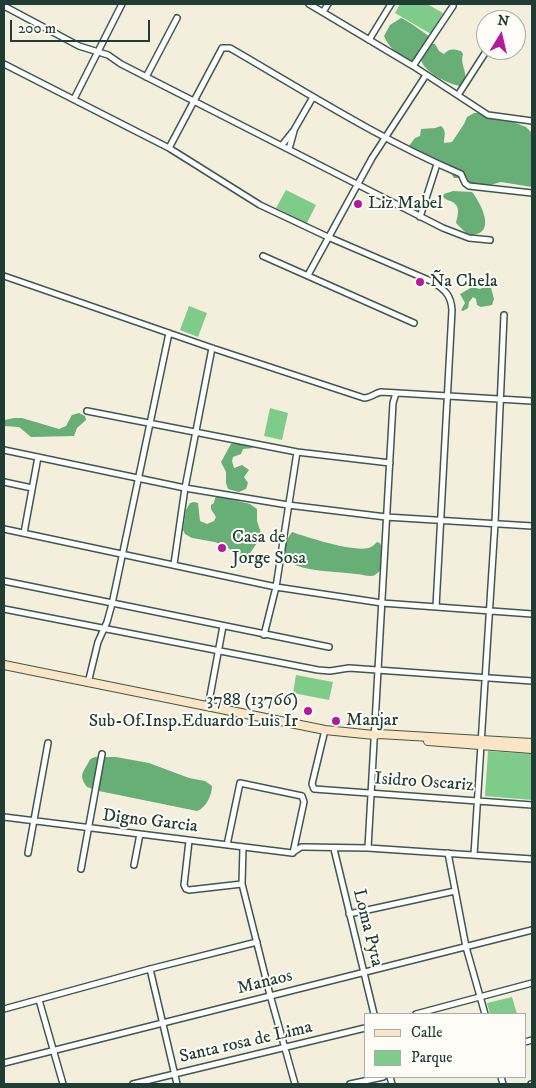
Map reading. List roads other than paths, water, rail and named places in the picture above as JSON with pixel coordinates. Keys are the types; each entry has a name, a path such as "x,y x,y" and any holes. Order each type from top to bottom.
{"street":[{"path":"74,99 122,4"},
{"path":"309,4 413,66 488,115 532,121"},
{"path":"323,12 328,4"},
{"path":"369,40 390,4"},
{"path":"4,6 79,46 108,55 121,64 194,102 443,228 469,238 490,240"},
{"path":"413,66 454,6"},
{"path":"146,77 177,18"},
{"path":"169,148 222,48 226,47 386,138 461,174 465,183 469,186 532,193"},
{"path":"458,95 481,60"},
{"path":"4,64 169,148 260,204 328,237 433,282 447,293 452,300 452,310 436,607"},
{"path":"308,275 372,158 426,75"},
{"path":"282,145 294,130 313,97"},
{"path":"289,149 294,130"},
{"path":"420,216 437,164"},
{"path":"263,256 414,323"},
{"path":"4,276 364,398 368,398 378,392 532,401"},
{"path":"474,855 496,523 504,315"},
{"path":"88,683 98,642 112,604 169,333"},
{"path":"174,564 185,488 212,348"},
{"path":"368,848 393,403 396,393"},
{"path":"87,411 297,452 390,463"},
{"path":"4,450 185,488 288,505 386,517 532,526"},
{"path":"264,635 276,587 297,452"},
{"path":"24,533 38,457"},
{"path":"4,482 32,488"},
{"path":"4,529 276,587 382,603 532,614"},
{"path":"4,581 329,647"},
{"path":"4,609 318,670 330,671 349,668 532,680"},
{"path":"208,708 223,626"},
{"path":"4,665 208,708 326,730 481,742 532,749"},
{"name":"Isidro Oscariz","path":"326,730 312,784 314,789 532,804"},
{"path":"481,742 532,742"},
{"path":"28,853 48,743"},
{"path":"80,869 102,754"},
{"path":"227,845 240,783 302,796 304,802 292,854"},
{"name":"Digno Garcia","path":"4,817 292,854"},
{"path":"134,865 140,834"},
{"path":"189,841 184,885 186,889 242,884"},
{"path":"292,854 302,846 368,848 532,859"},
{"path":"243,848 242,884 295,1084"},
{"name":"Loma Pyta","path":"334,848 374,1013"},
{"path":"448,853 466,947 484,1013"},
{"path":"349,914 455,891"},
{"name":"Manaos","path":"4,1063 532,930"},
{"path":"4,1009 257,942"},
{"path":"150,969 177,1084"},
{"path":"420,1013 532,983"},
{"path":"39,1000 63,1084"},
{"name":"Santa rosa de Lima","path":"133,1084 364,1028"},
{"path":"350,1084 378,1078"}],"place":[{"name":"Liz Mabel","path":"358,204"},
{"name":"Ña Chela","path":"420,282"},
{"name":"Casa de Jorge Sosa","path":"222,548"},
{"name":"3788 (13766) Sub-Of.Insp.Eduardo Luis Ir","path":"308,711"},
{"name":"Manjar","path":"336,721"}]}
